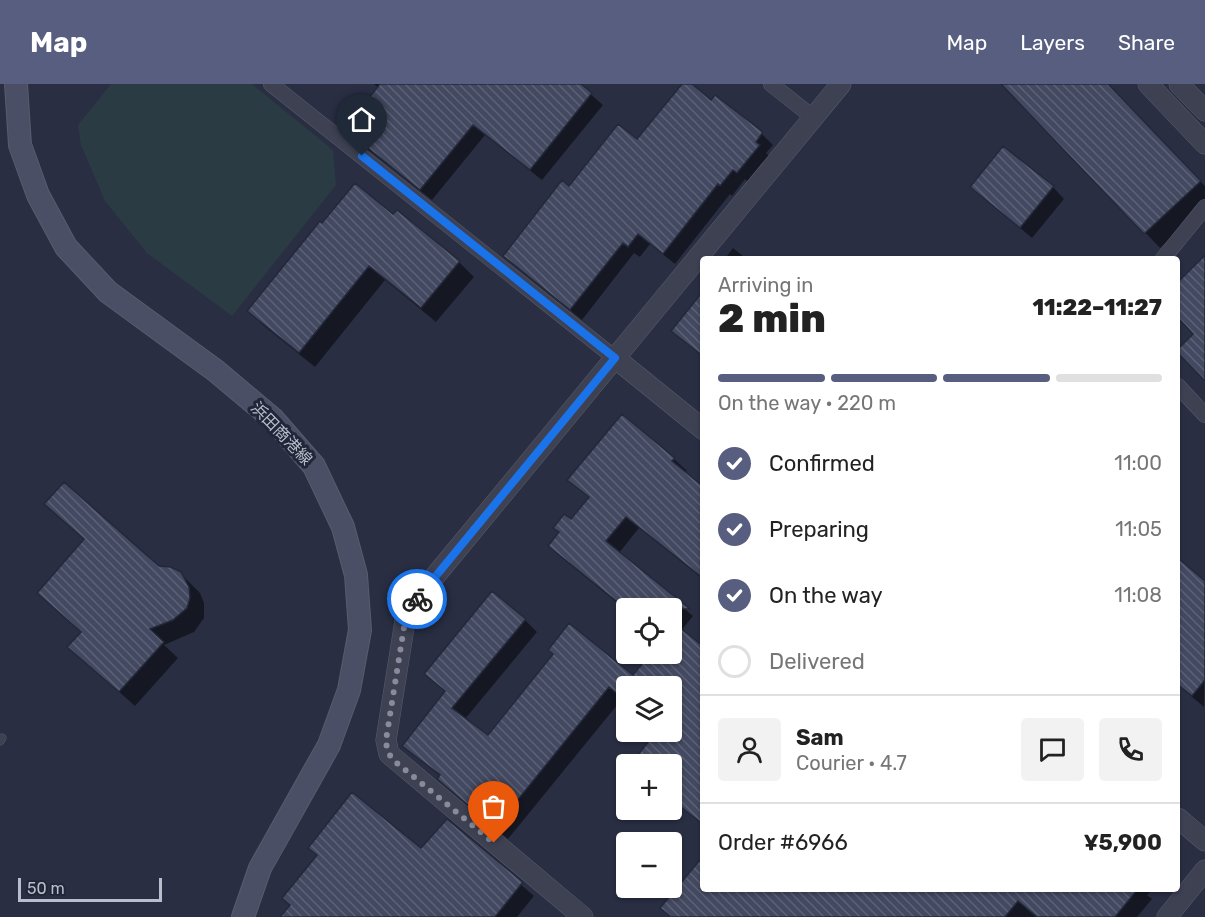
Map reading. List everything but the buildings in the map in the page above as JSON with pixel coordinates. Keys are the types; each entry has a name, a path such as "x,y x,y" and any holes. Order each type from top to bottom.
{"main road":[{"name":"浜田商港線","path":"16,84 20,146 38,195 66,247 108,292 216,371 273,419 314,466 343,526 356,575 360,630 349,690 329,745 260,868 243,917"}],"street":[{"path":"271,84 700,427"},
{"path":"771,84 814,118"},
{"path":"580,916 392,759 387,750 386,740 405,621 417,598 841,84"},
{"path":"1148,84 1205,144"},
{"path":"1179,84 1205,111"},
{"path":"1165,256 1205,207"},
{"path":"1180,388 1205,415"},
{"path":"1180,820 1205,841"},
{"path":"1167,917 1205,870"}],"shaded area":[{"path":"111,84 252,84 333,150 336,185 232,316 147,253 105,201 81,145 78,125"}],"way so far":[{"path":"417,599 405,621 386,740 387,750 392,759 494,843"}],"route":[{"path":"362,156 615,358 417,599"}]}
